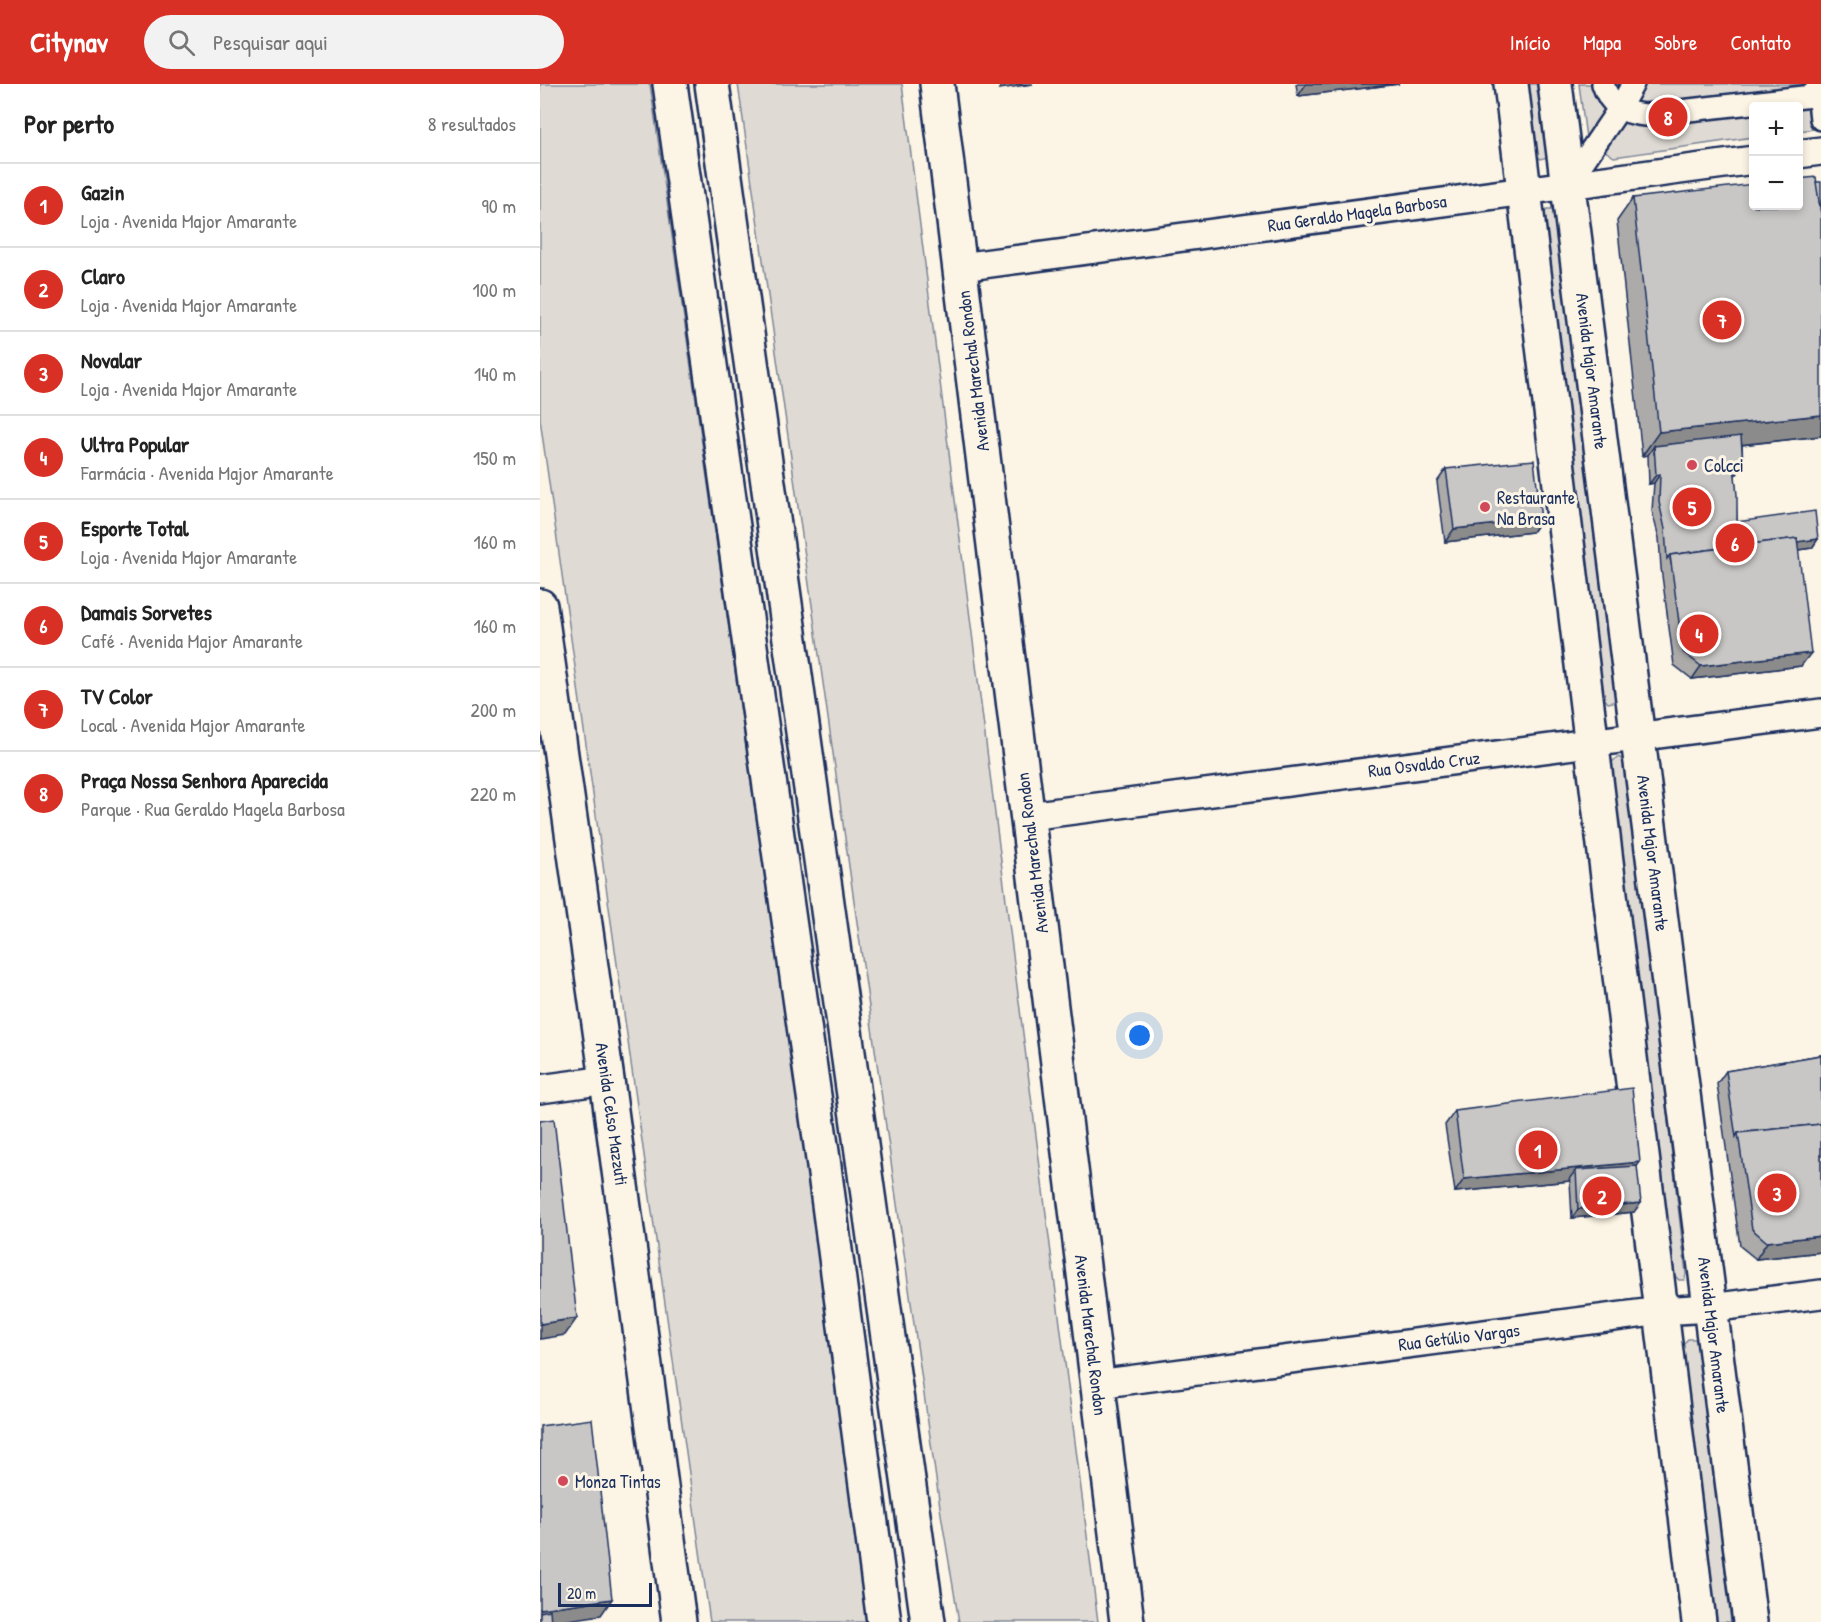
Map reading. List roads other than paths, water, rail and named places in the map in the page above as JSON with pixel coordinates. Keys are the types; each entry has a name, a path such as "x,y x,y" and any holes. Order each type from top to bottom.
{"main road":[{"path":"670,84 823,1159 884,1622"},
{"path":"712,84 928,1622"},
{"name":"Avenida Marechal Rondon","path":"937,84 1127,1622"},
{"path":"1511,84 1699,1622"},
{"name":"Avenida Major Amarante","path":"1555,84 1750,1622"},
{"name":"Avenida Celso Mazzuti","path":"540,606 607,1080 679,1622"}],"street":[{"path":"1603,84 1606,94 1619,109 1630,114 1645,115 1819,92 1821,120"},
{"path":"1568,184 1619,109 1633,84"},
{"path":"1803,153 1821,151"},
{"name":"Rua Geraldo Magela Barbosa","path":"961,267 1749,161"},
{"name":"Rua Osvaldo Cruz","path":"1028,816 1821,713"},
{"path":"540,1089 607,1080"},
{"name":"Rua Getúlio Vargas","path":"1097,1384 1661,1311 1710,1308 1821,1294"}],"place":[{"name":"Praça Nossa Senhora Aparecida","path":"1668,117"},
{"name":"TV Color","path":"1722,320"},
{"name":"Colcci","path":"1692,465"},
{"name":"Restaurante Na Brasa","path":"1485,507"},
{"name":"Esporte Total","path":"1692,507"},
{"name":"Damais Sorvetes","path":"1735,543"},
{"name":"Ultra Popular","path":"1699,634"},
{"name":"Gazin","path":"1538,1150"},
{"name":"Novalar","path":"1777,1193"},
{"name":"Claro","path":"1602,1196"},
{"name":"Monza Tintas","path":"563,1481"}]}
